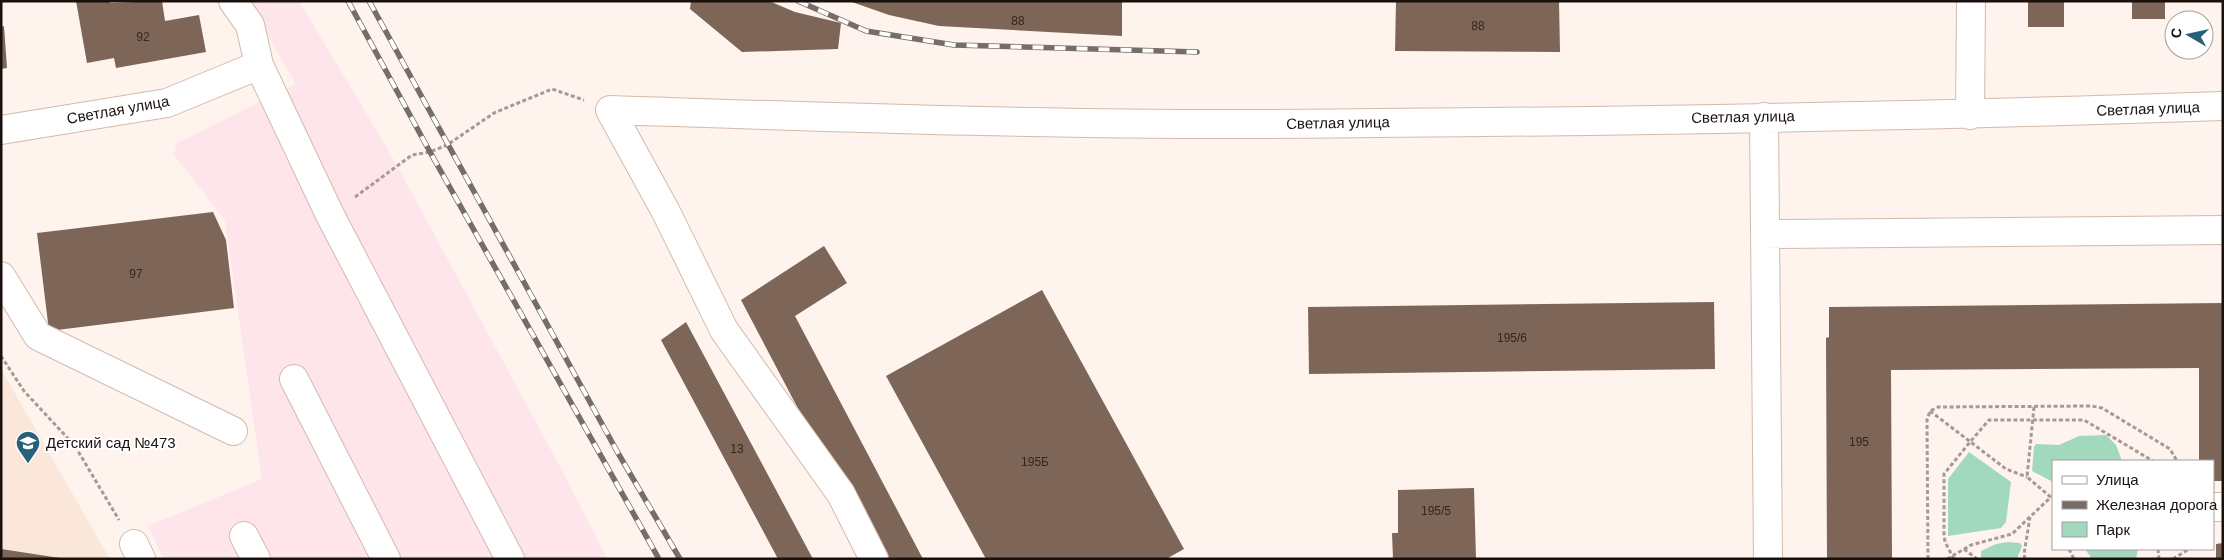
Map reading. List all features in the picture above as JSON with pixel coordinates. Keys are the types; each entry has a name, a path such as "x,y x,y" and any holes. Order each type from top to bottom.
{"street":[{"path":"233,1 250,25 259,66 330,215 510,559"},
{"path":"1970,114 1971,1"},
{"name":"Светлая улица","path":"1,130 167,102 259,66"},
{"name":"Светлая улица","path":"610,110 870,118 1263,124 1970,114 2223,106"},
{"path":"610,110 666,212 724,330 841,494 874,559"},
{"path":"1764,117 1768,559"},
{"path":"1765,234 2223,230"},
{"path":"1,276 38,336 233,432"},
{"path":"294,379 386,559"}],"path":[{"path":"330,215 412,155 430,152 447,145 494,113 552,89 610,110"},
{"path":"1,356 24,391 75,446 137,551"},
{"path":"2027,477 2034,407"},
{"path":"1930,411 1938,408 2102,408 2170,449 2176,460"},
{"path":"1930,411 2006,470 2027,477 2052,498 2012,534 1971,545 1947,559"},
{"path":"1928,559 1927,420 1930,411"},
{"path":"1953,557 1945,542 1943,481 1948,468 1989,420 2084,420 2151,460"},
{"path":"2025,559 2024,554 2030,517"},
{"path":"1964,548 1977,559"},
{"path":"2173,559 2178,557"}],"shaded area":[{"path":"248,1 299,1 390,153 562,470 607,559 164,559 148,526 262,479 225,220 174,155 177,143 296,84"},
{"name":"Детский сад №473","path":"1,369 110,559 1,559"}],"green space":[{"path":"2106,435 2116,445 2122,460 2052,460 2052,481 2032,471 2034,447 2036,444 2059,445 2079,436"},
{"path":"1969,452 2011,482 2006,522 2001,528 1948,536 1948,479"},
{"path":"2007,542 2020,543 2022,546 2017,559 1983,559 1981,557 1981,551 1996,544"},
{"path":"2086,550 2138,550 2136,559 2092,559"}],"building":[{"path":"76,1 110,1 110,3 162,1 165,21 199,15 206,52 116,68 114,58 87,63"},
{"path":"691,1 769,1 795,12 841,23 838,49 742,52 690,9"},
{"path":"849,1 1122,1 1122,36 939,26 889,15"},
{"path":"1396,1 1559,1 1560,52 1395,51"},
{"path":"2028,1 2064,1 2064,27 2028,27"},
{"path":"2132,1 2165,1 2164,19 2132,19"},
{"path":"4,26 7,68 1,69 1,27"},
{"path":"213,212 226,240 234,308 49,331 37,233"},
{"path":"824,246 847,283 795,316 923,559 877,559 741,300"},
{"path":"1042,290 1184,549 1166,559 986,559 886,376"},
{"path":"1714,302 1715,369 1309,374 1308,307"},
{"path":"2223,303 2223,481 2214,481 2214,460 2199,460 2199,368 1891,370 1892,559 1827,559 1826,338 1829,337 1829,307"},
{"path":"686,322 813,559 778,559 661,340"},
{"path":"1474,488 1476,559 1393,559 1392,533 1398,533 1398,490"},
{"path":"2223,543 2223,559 2216,559 2216,544"},
{"path":"1,549 60,558 60,559 1,559"}],"railway":[{"path":"348,1 430,152 659,559"},
{"path":"369,1 618,453 680,559"},
{"path":"798,1 866,31 954,45 1197,52"}],"place":[{"name":"Детский сад №473","path":"28,464"}]}
